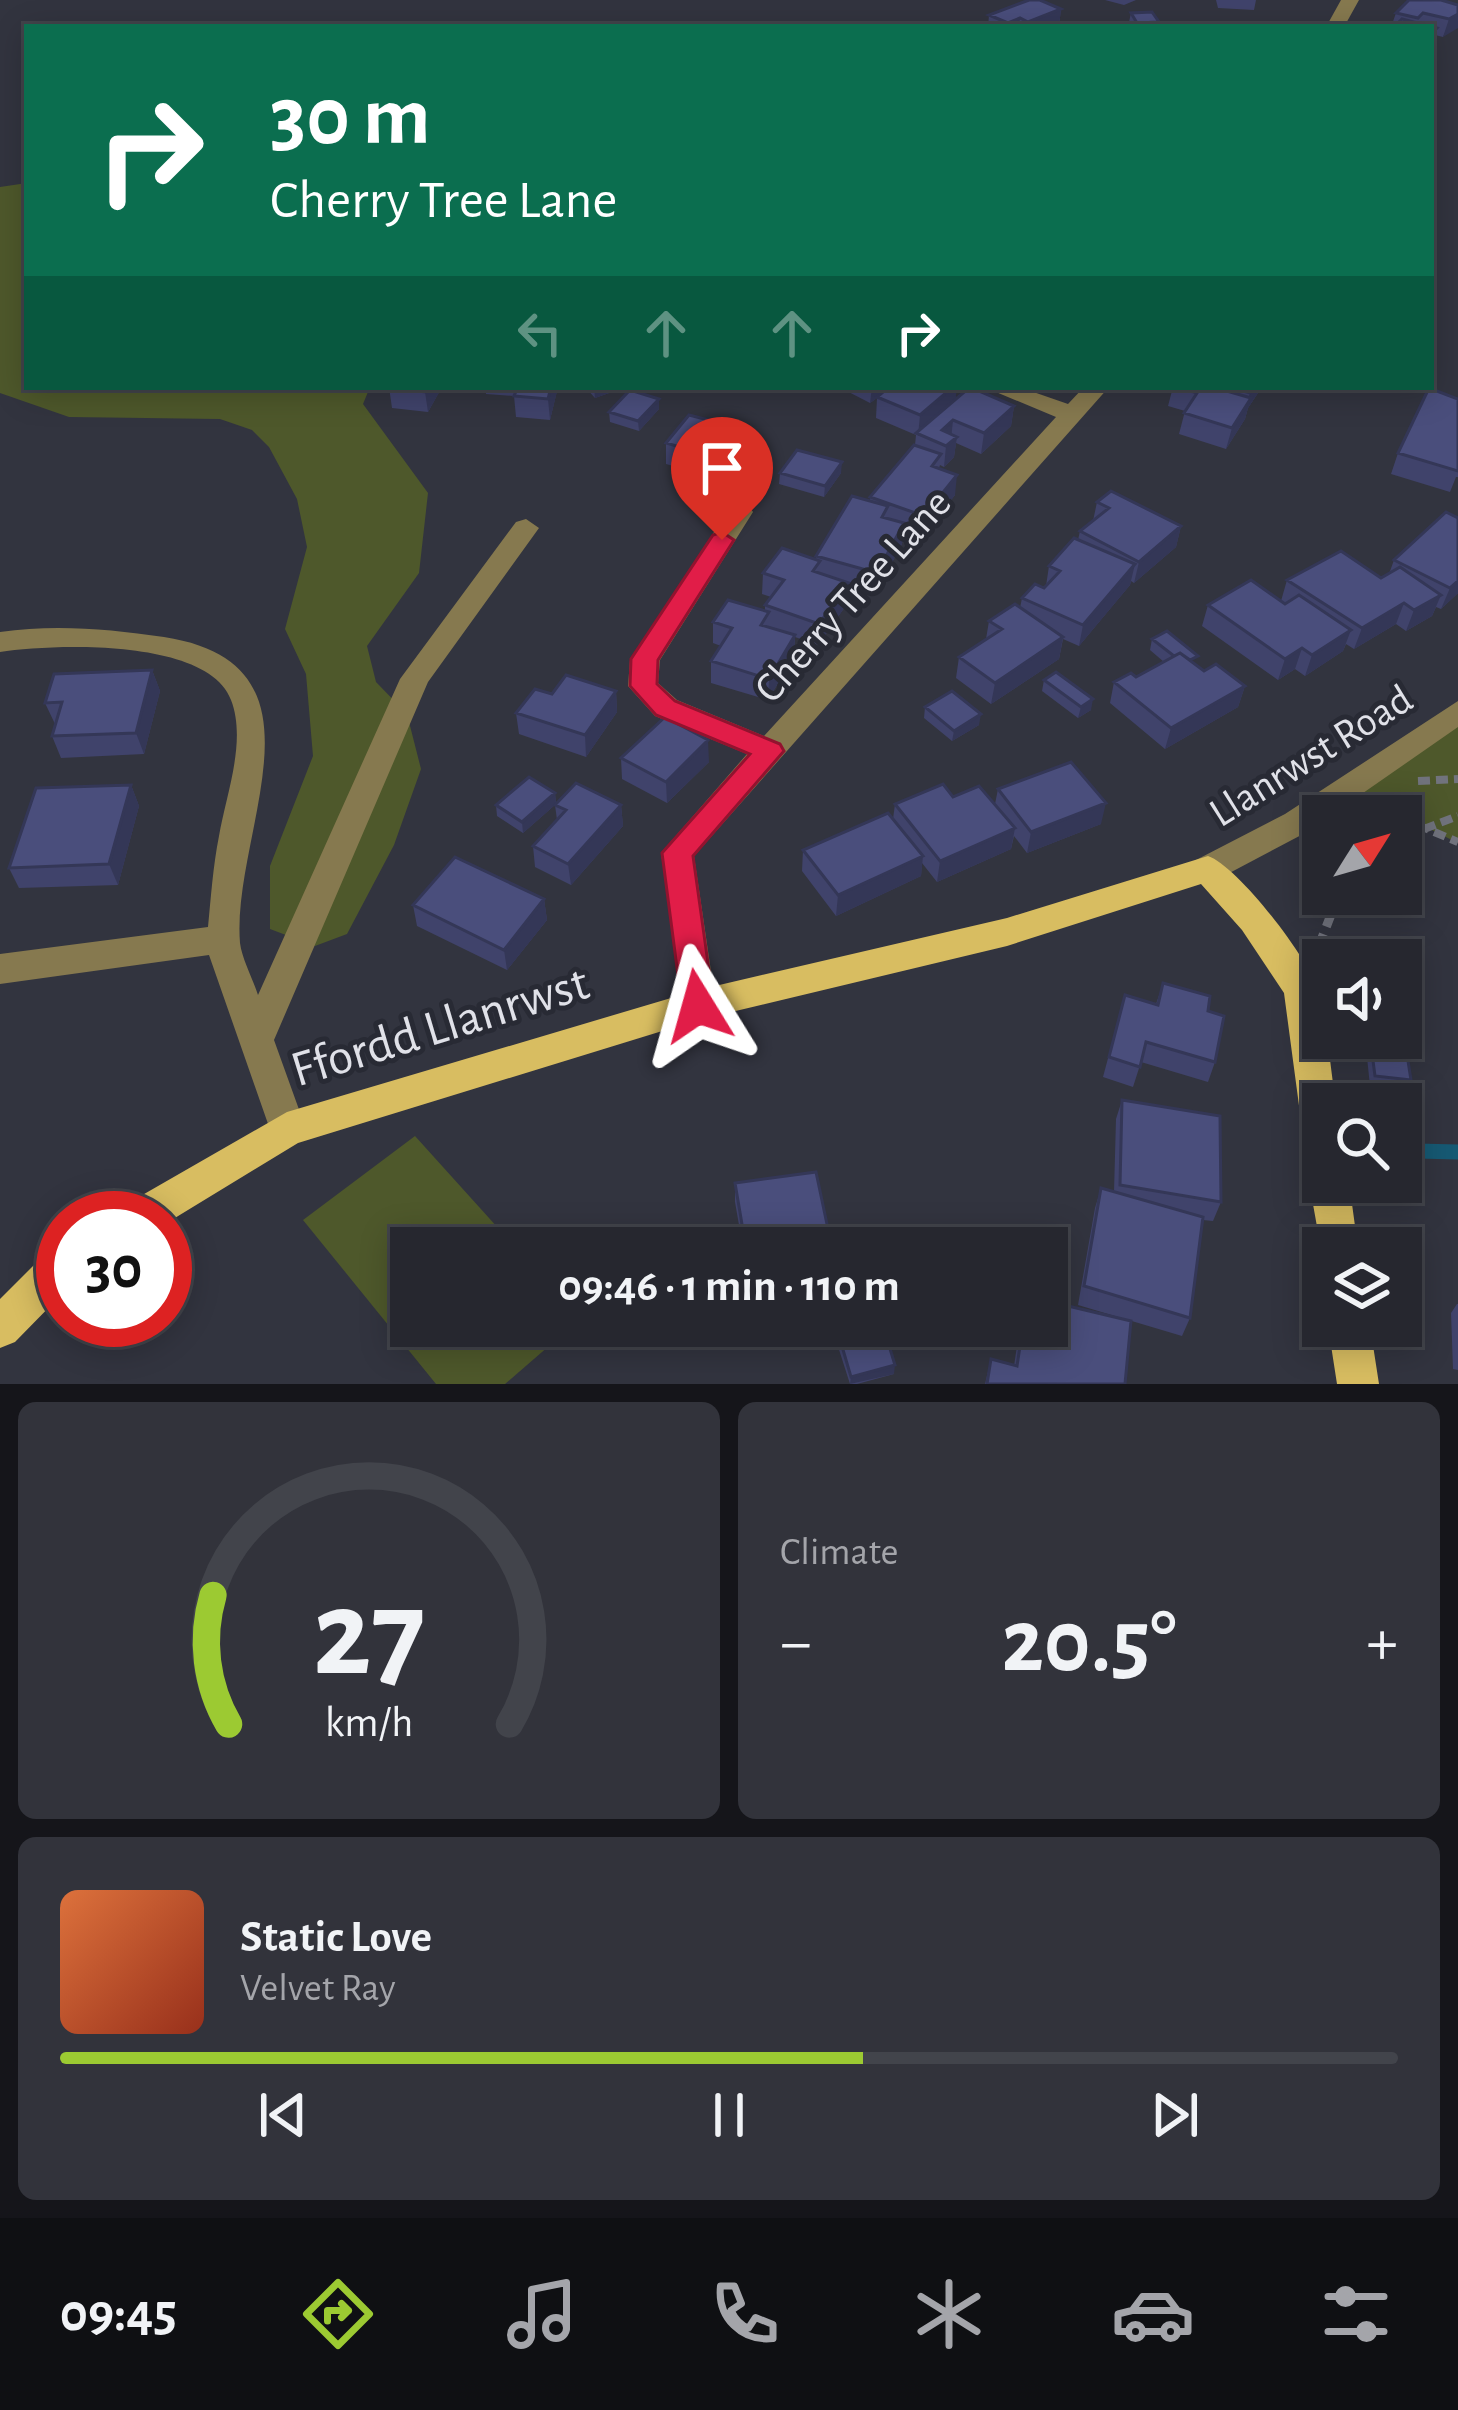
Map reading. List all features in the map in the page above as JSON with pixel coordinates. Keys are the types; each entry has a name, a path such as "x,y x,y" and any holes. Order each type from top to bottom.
{"main road":[{"name":"Ffordd Llanrwst","path":"184,1191 287,1129 698,1006 1007,932 1208,869"},
{"path":"1208,869 1254,920 1301,990 1314,1083"},
{"path":"0,1328 36,1291"},
{"path":"1352,1347 1358,1384"}],"street":[{"path":"1004,390 1074,415"},
{"name":"Cherry Tree Lane","path":"698,1006 677,853 1095,390"},
{"path":"740,512 645,659 643,686 666,708 770,751"},
{"path":"256,1040 415,680 526,527"},
{"path":"0,642 35,637 112,639 183,650 222,667 247,697 251,750 223,939 287,1129"},
{"name":"Llanrwst Road","path":"1208,869 1296,823 1458,712"},
{"path":"0,969 223,939"}],"path":[{"path":"1423,830 1458,816"},
{"path":"1423,830 1458,842"}],"green space":[{"path":"24,183 24,390 369,390 363,404 428,493 419,573 367,646 376,682 407,714 421,769 394,845 347,934 315,946 270,929 270,866 313,756 306,674 285,629 307,547 297,499 269,447 252,430 220,419 69,417 0,393 0,187"},
{"path":"1458,712 1458,843 1422,825 1422,795 1361,795 1347,788"},
{"path":"415,1136 497,1227 390,1227 390,1327 303,1220"},
{"path":"406,1347 548,1347 505,1384 436,1384"}],"building":[{"path":"1029,0 1061,9 1028,22 1020,18 1008,23 989,15"},
{"path":"1409,0 1441,0 1458,5 1458,14 1449,19 1396,13"},
{"path":"1152,12 1159,22 1137,23 1131,13"},
{"path":"517,390 550,390 548,399 514,396"},
{"path":"630,390 659,399 638,421 609,412"},
{"path":"885,390 949,390 920,415 877,397"},
{"path":"966,390 1014,406 984,433 953,420 942,430 957,437 946,446 916,433"},
{"path":"1188,390 1223,390 1251,398 1232,428 1184,413 1197,393"},
{"path":"1428,390 1458,399 1458,471 1398,453"},
{"path":"689,415 747,430 724,460 666,443"},
{"path":"914,445 941,454 932,466 957,475 924,516 870,497"},
{"path":"797,450 842,462 825,486 780,473"},
{"path":"1111,491 1181,526 1139,562 1080,531 1109,508 1097,502"},
{"path":"852,496 888,506 882,517 904,523 877,573 816,556"},
{"path":"1446,512 1458,518 1458,581 1450,588 1394,560"},
{"path":"1074,538 1135,564 1083,625 1022,598 1035,584 1044,588 1060,571 1049,566"},
{"path":"782,548 820,561 813,571 849,583 819,624 765,605 784,580 763,573"},
{"path":"1341,551 1381,578 1400,567 1441,595 1414,610 1404,603 1362,628 1287,580"},
{"path":"1251,580 1285,604 1299,595 1351,630 1312,655 1302,648 1285,659 1208,605"},
{"path":"728,600 769,612 761,625 795,635 769,679 711,661 732,628 713,622"},
{"path":"1015,604 1063,637 995,683 959,657 1002,629 989,621"},
{"path":"1167,631 1198,656 1190,660 1180,653 1174,656 1152,639"},
{"path":"1180,653 1204,671 1216,664 1245,686 1171,728 1114,682 1131,673 1136,677"},
{"path":"152,670 136,733 52,736 62,702 45,703 54,674"},
{"path":"1056,672 1093,699 1081,707 1044,680"},
{"path":"566,675 616,691 585,735 516,713 535,689 552,694"},
{"path":"952,691 981,714 954,731 925,707"},
{"path":"665,717 708,740 666,782 621,758"},
{"path":"1071,762 1106,803 1031,832 998,789"},
{"path":"529,777 555,793 522,822 496,805"},
{"path":"576,783 621,805 568,864 533,846 566,810 555,805"},
{"path":"943,784 953,797 979,786 1015,828 940,861 895,804"},
{"path":"131,785 109,864 9,868 36,788"},
{"path":"888,813 923,856 838,895 803,850"},
{"path":"455,857 544,899 504,950 413,905"},
{"path":"1163,983 1210,996 1208,1011 1224,1016 1215,1062 1146,1042 1140,1067 1109,1057 1125,995 1158,1005"},
{"path":"1373,1059 1408,1059 1411,1080 1375,1076"},
{"path":"1122,1100 1220,1116 1221,1202 1120,1185"},
{"path":"816,1172 828,1227 742,1227 735,1183"},
{"path":"1101,1188 1203,1217 1190,1318 1084,1286"},
{"path":"1068,1306 1131,1321 1125,1384 987,1384 991,1359 1017,1366 1020,1347 1068,1347"},
{"path":"842,1347 889,1347 895,1365 851,1377"}],"waterway":[{"path":"1422,1151 1458,1152"}],"route":[{"path":"698,1006 677,853 770,751 666,708 643,686 645,659 722,540"}]}
